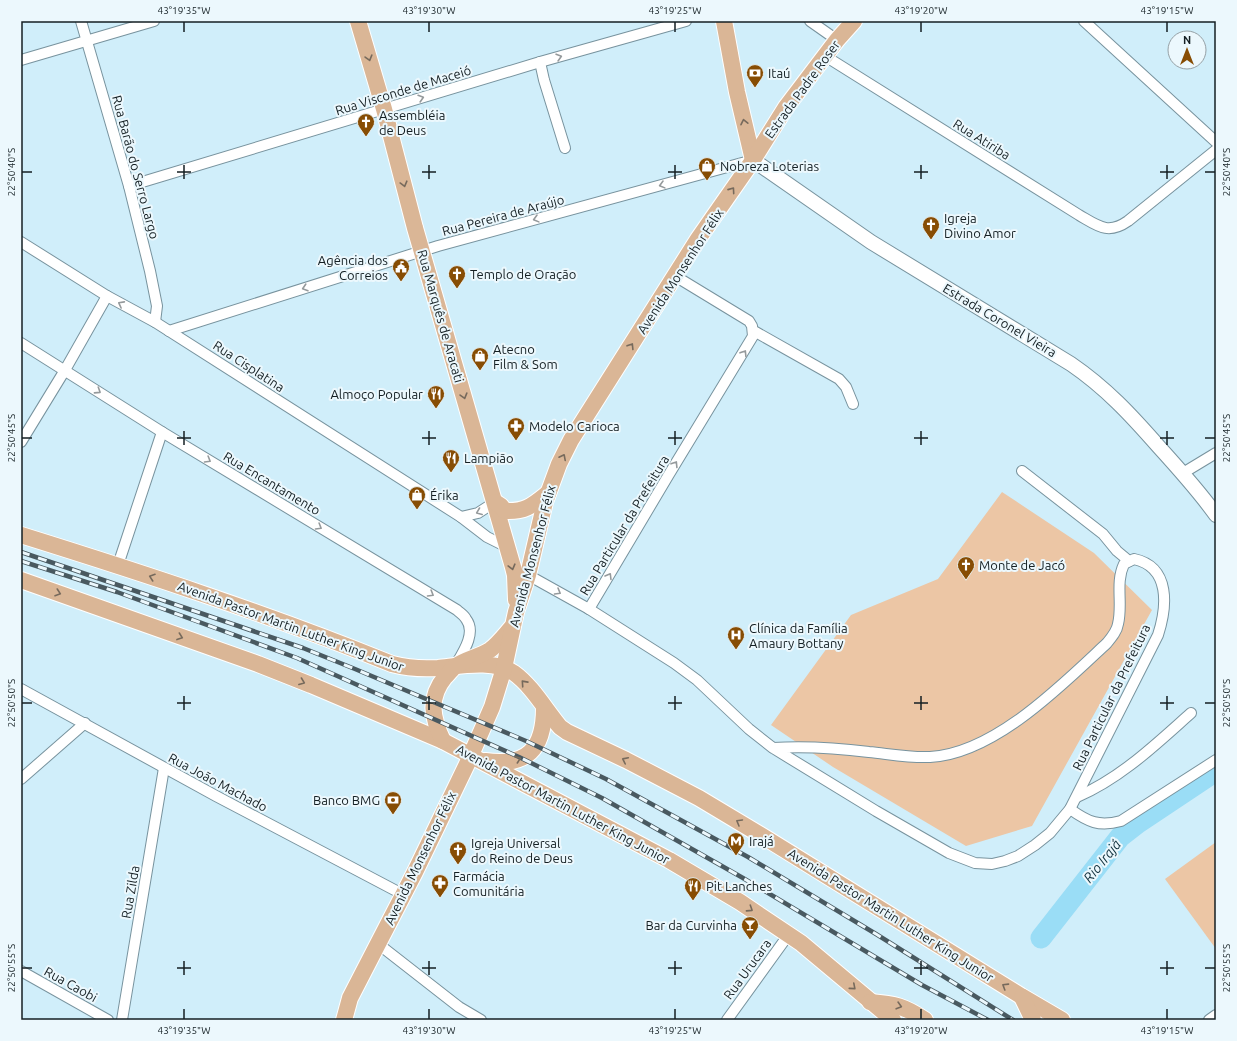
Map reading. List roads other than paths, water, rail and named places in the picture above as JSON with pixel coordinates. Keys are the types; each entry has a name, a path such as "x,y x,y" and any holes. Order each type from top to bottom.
{"main road":[{"name":"Rua Marquês de Aracati","path":"358,21 384,109 422,251 500,507 507,547 514,575 514,619"},
{"path":"724,21 737,92 753,160"},
{"name":"Estrada Padre Roser","path":"753,160 786,107 837,40 854,21"},
{"name":"Avenida Monsenhor Félix","path":"344,1020 350,998 377,943 404,895 475,757 504,668 514,619 528,574 538,527 548,493 559,464 572,440 702,233 753,160"},
{"path":"500,507 520,511 530,508 548,493"},
{"path":"500,507 528,574"},
{"name":"Avenida Pastor Martin Luther King Junior","path":"21,535 118,565 270,617 392,664 407,668 437,668 477,665 504,668 519,677 560,727 572,735 626,760 699,798 1062,1020"},
{"name":"Avenida Pastor Martin Luther King Junior","path":"21,580 264,667 318,688 442,741 475,757 528,787 589,817 702,878 789,934 893,1020"},
{"path":"442,741 432,710 436,694 442,682 455,666 482,655 497,644 514,619"},
{"path":"475,757 500,763 519,760 526,755 541,738 544,725 544,708"},
{"path":"1021,996 1034,1020"},
{"path":"870,1002 886,1003 903,1007 925,1020"}],"street":[{"name":"Rua Barão do Serro Largo","path":"81,21 129,186 156,299 157,306 155,322"},
{"path":"21,60 154,21"},
{"name":"Rua Visconde de Maceió","path":"129,186 540,62 686,21"},
{"path":"810,21 837,40"},
{"path":"1084,21 1216,142"},
{"name":"Rua Atiriba","path":"825,56 1093,224 1107,229 1120,227 1216,150"},
{"path":"540,62 565,148"},
{"name":"Rua Pereira de Araújo","path":"169,331 422,251 753,160"},
{"name":"Estrada Coronel Vieira","path":"753,160 871,242 1091,377 1126,409 1183,473 1216,515"},
{"name":"Rua Cisplatina","path":"21,242 107,296 155,322 461,517 487,537 507,547"},
{"path":"676,276 749,321 754,331 840,379 846,387 853,404"},
{"path":"21,442 65,370 107,296"},
{"name":"Rua Particular da Prefeitura","path":"589,609 668,476 752,340 754,331"},
{"name":"Rua Encantamento","path":"21,343 162,432 457,610 467,619 469,636 455,666"},
{"path":"118,565 162,432"},
{"path":"1183,473 1216,453"},
{"path":"1022,471 1103,534 1117,551 1129,561"},
{"path":"461,517 478,513 485,509 500,507"},
{"name":"Rua Particular da Prefeitura","path":"528,574 589,609 640,641 697,680 749,729 773,748 876,811 949,853 975,863 992,864 1018,856 1035,845 1050,833 1070,809 1158,635 1162,624 1164,604 1161,580 1155,570 1142,561 1134,559 1124,564 1120,576 1118,625 1115,633 1107,643 1045,699 998,733 979,744 951,754 929,757 830,748 773,748"},
{"name":"Rua João Machado","path":"21,689 216,796 404,895"},
{"path":"1076,797 1090,792 1134,764 1191,713"},
{"path":"21,779 85,723"},
{"path":"1070,809 1086,820 1097,823 1110,824 1121,821 1216,760"},
{"name":"Rua Zilda","path":"122,1020 164,768"},
{"name":"Rua Urucara","path":"727,1020 789,934"},
{"path":"377,943 459,1007 480,1020"},
{"name":"Rua Caobi","path":"21,971 108,1020"},
{"path":"1208,1020 1216,1015"}],"waterway":[{"name":"Rio Irajá","path":"1041,938 1120,837 1138,823 1216,771"}],"railway":[{"path":"21,552 303,648 526,741 606,779 748,857 876,934 1013,1020"},
{"path":"21,561 117,592 297,658 519,757 602,798 743,878 922,985 988,1020"}],"place":[{"name":"Itaú","path":"755,88"},
{"name":"Assembléia de Deus","path":"366,137"},
{"name":"Nobreza Loterias","path":"707,181"},
{"name":"Igreja Divino Amor","path":"931,240"},
{"name":"Agência dos Correios","path":"401,282"},
{"name":"Templo de Oração","path":"457,289"},
{"name":"Atecno Film & Som","path":"480,371"},
{"name":"Almoço Popular","path":"436,409"},
{"name":"Modelo Carioca","path":"516,441"},
{"name":"Lampião","path":"451,473"},
{"name":"Érika","path":"417,510"},
{"name":"Monte de Jacó","path":"966,580"},
{"name":"Clínica da Família Amaury Bottany","path":"736,650"},
{"name":"Banco BMG","path":"393,815"},
{"name":"Irajá","path":"736,856"},
{"name":"Igreja Universal do Reino de Deus","path":"458,865"},
{"name":"Farmácia Comunitária","path":"440,898"},
{"name":"Pit Lanches","path":"693,901"},
{"name":"Bar da Curvinha","path":"750,940"}]}
